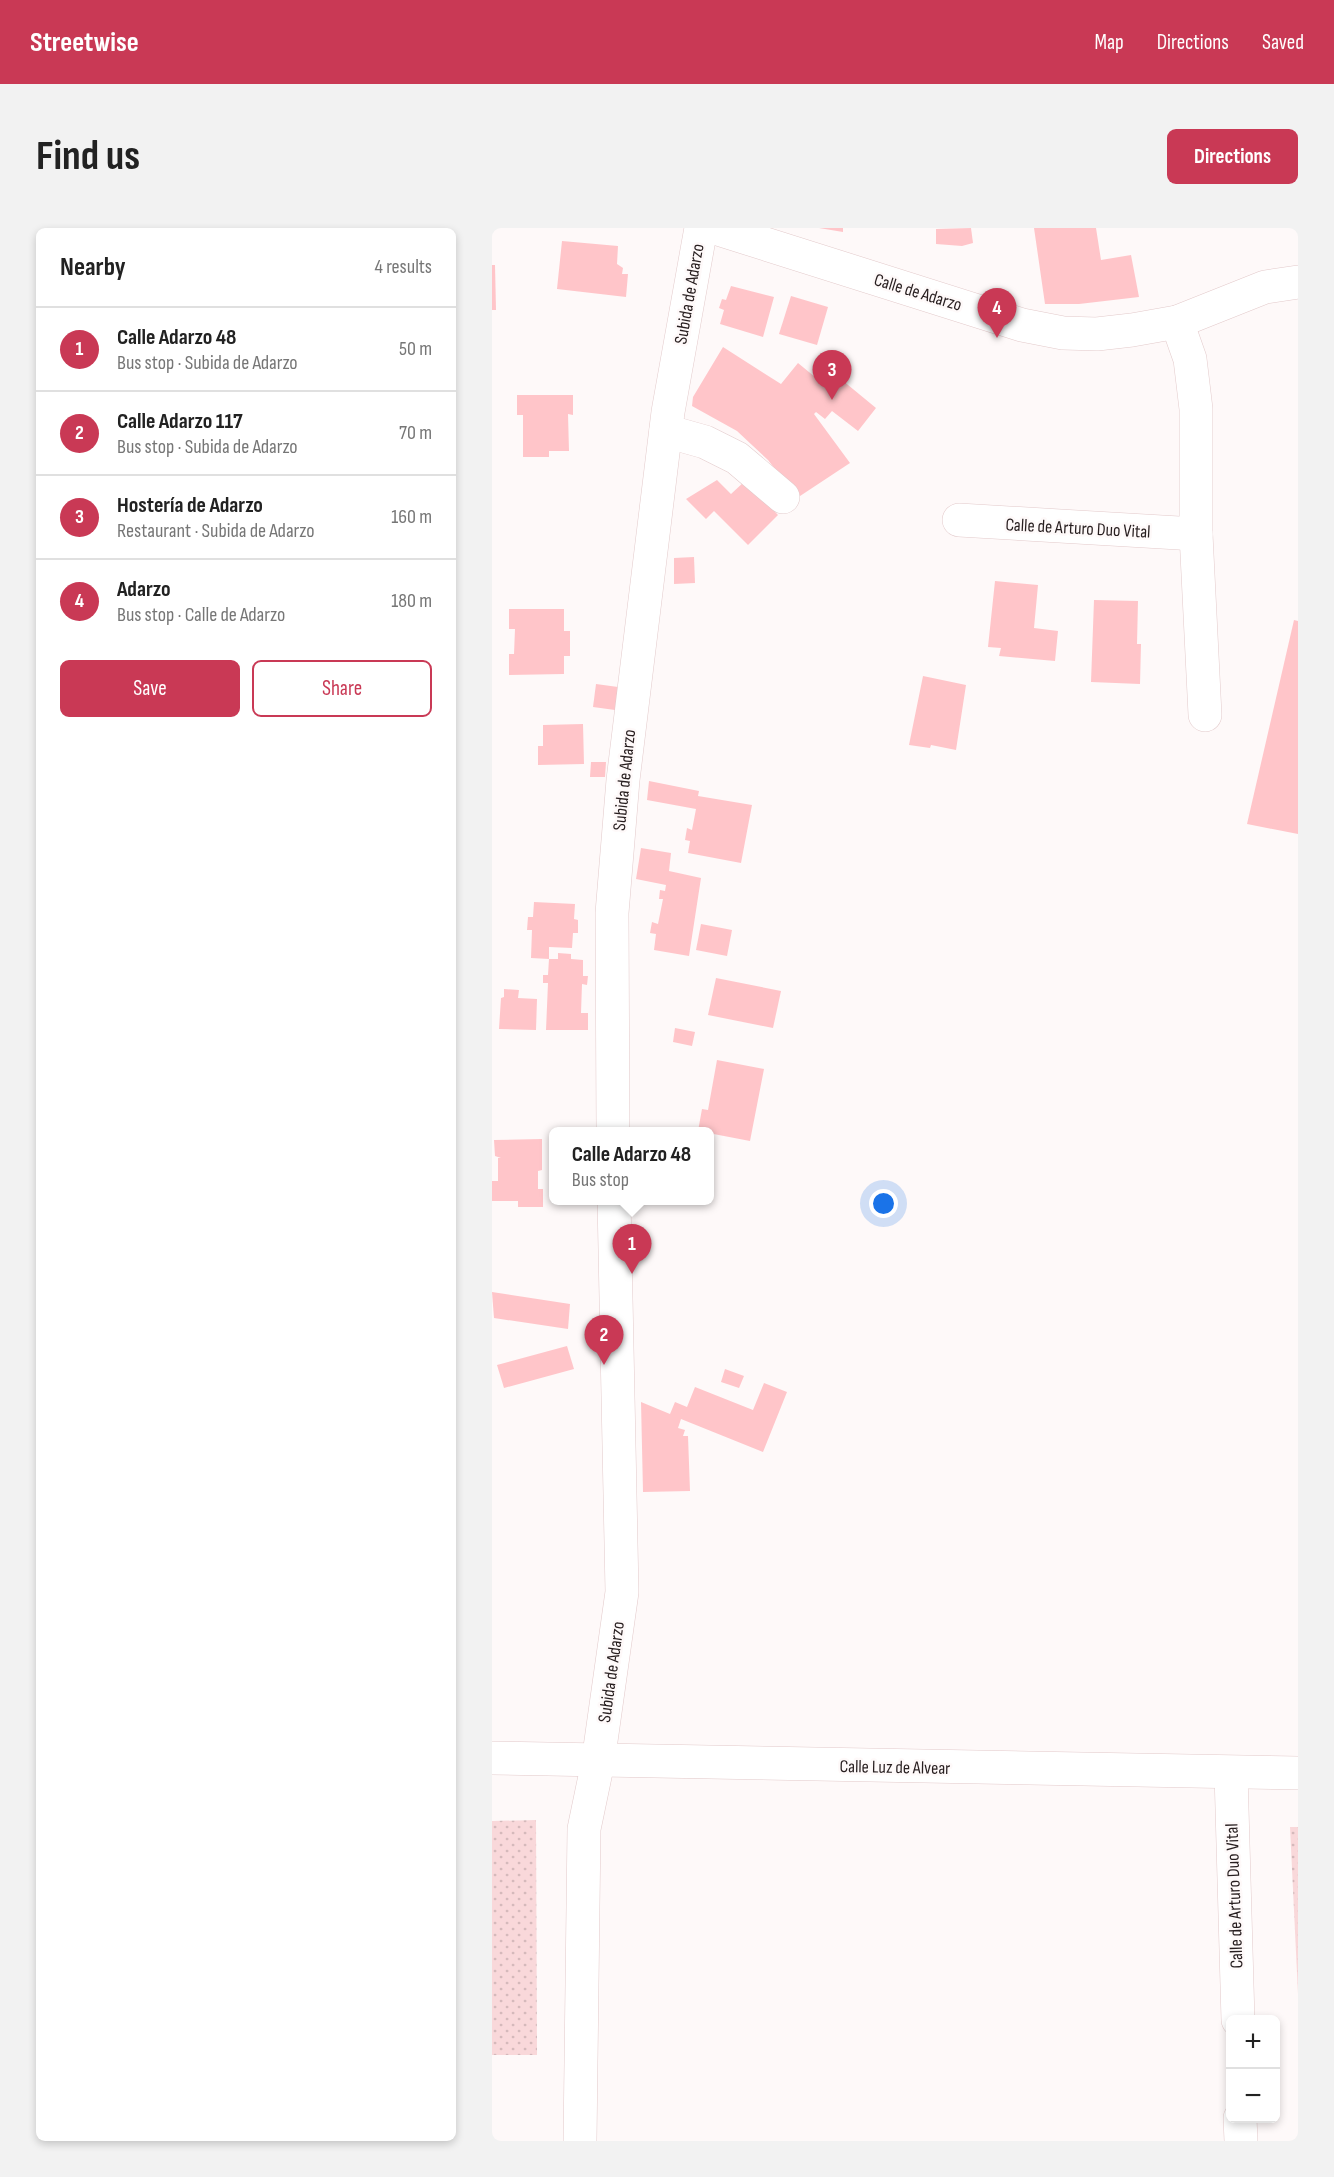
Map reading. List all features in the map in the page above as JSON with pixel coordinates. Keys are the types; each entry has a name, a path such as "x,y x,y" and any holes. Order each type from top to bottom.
{"street":[{"name":"Subida de Adarzo","path":"614,1127 612,913 623,780 666,431 701,228"},
{"name":"Calle de Adarzo","path":"715,228 1022,324 1062,333 1097,334 1177,322 1264,287 1298,282"},
{"path":"1177,322 1190,359 1196,409 1196,534 1205,715"},
{"path":"666,431 705,442 736,458 783,497"},
{"name":"Calle de Arturo Duo Vital","path":"960,520 1196,534"},
{"name":"Subida de Adarzo","path":"579,2141 584,1829 598,1762 621,1592 614,1205"},
{"name":"Calle Luz de Alvear","path":"492,1758 598,1762 1298,1773"},
{"name":"Calle de Arturo Duo Vital","path":"1231,1773 1238,2015"},
{"path":"1240,2123 1241,2141"}],"shaded area":[{"path":"536,1820 537,2055 492,2055 492,1821"},
{"path":"1290,1827 1298,1827 1298,1994"}],"building":[{"path":"819,228 843,228 843,232"},
{"path":"971,228 973,243 962,246 936,244 936,229"},
{"path":"1034,228 1096,228 1101,260 1131,255 1139,297 1079,304 1045,304"},
{"path":"562,241 618,246 617,264 623,268 622,274 628,274 626,297 557,289"},
{"path":"492,265 495,265 496,310 492,310"},
{"path":"731,286 774,297 763,337 720,324 724,310 719,308 722,299 726,300"},
{"path":"791,296 828,307 817,345 779,334"},
{"path":"723,347 781,384 798,363 832,391 842,380 876,408 858,431 832,411 825,419 816,412 814,414 850,463 797,498 768,460 737,431 692,406 693,397"},
{"path":"517,395 573,395 573,415 568,414 569,451 549,451 549,457 523,457 523,415 517,415"},
{"path":"717,480 731,494 745,481 778,515 748,545 714,511 706,519 686,499"},
{"path":"694,557 695,583 674,584 674,558"},
{"path":"995,581 1038,585 1034,628 1058,631 1055,661 999,656 1001,648 988,647"},
{"path":"1094,600 1138,601 1137,644 1141,644 1140,684 1091,682"},
{"path":"509,609 564,609 564,631 570,631 570,656 564,656 564,674 509,675 509,654 514,654 515,629 509,629"},
{"path":"1294,620 1298,621 1298,834 1247,824"},
{"path":"923,676 966,685 956,750 931,745 930,748 909,745"},
{"path":"596,684 618,687 615,710 593,707"},
{"path":"583,724 584,764 538,765 538,746 543,746 543,725"},
{"path":"591,762 606,762 605,777 590,777"},
{"path":"649,781 699,791 698,796 752,805 741,863 688,853 690,841 685,840 687,828 692,830 696,809 647,800"},
{"path":"641,848 671,853 669,871 701,878 689,956 654,950 656,934 650,933 652,922 658,924 663,899 659,899 660,890 665,891 666,885 636,879"},
{"path":"534,902 575,904 574,919 578,920 578,933 573,933 572,948 549,947 549,959 531,958 532,930 527,930 528,917 533,917"},
{"path":"701,924 732,930 727,956 696,950"},
{"path":"558,953 571,954 571,959 583,960 583,976 588,976 587,985 582,984 581,1013 588,1013 588,1030 546,1030 548,983 543,983 543,975 548,975 549,959 558,959"},
{"path":"716,978 781,991 773,1028 708,1015"},
{"path":"504,989 519,990 518,998 537,999 536,1030 499,1029 501,998 504,997"},
{"path":"675,1028 695,1032 692,1046 673,1042"},
{"path":"717,1060 764,1069 750,1141 714,1134 714,1127 699,1127 702,1109 708,1110"},
{"path":"542,1139 542,1170 538,1171 538,1189 543,1189 543,1207 518,1207 518,1201 492,1201 492,1181 498,1181 498,1158 501,1158 495,1156 494,1140"},
{"path":"492,1292 570,1304 568,1329 494,1318"},
{"path":"567,1346 574,1369 504,1388 497,1365"},
{"path":"725,1369 744,1376 739,1388 721,1382"},
{"path":"764,1383 787,1392 763,1452 681,1419 678,1428 685,1430 683,1436 688,1436 690,1491 643,1492 641,1402 670,1414 675,1402 687,1407 695,1387 753,1410"}],"place":[{"name":"Adarzo","path":"997,338"},
{"name":"Hostería de Adarzo","path":"832,400"},
{"name":"Calle Adarzo 48","path":"632,1274"},
{"name":"Calle Adarzo 117","path":"604,1365"}]}
